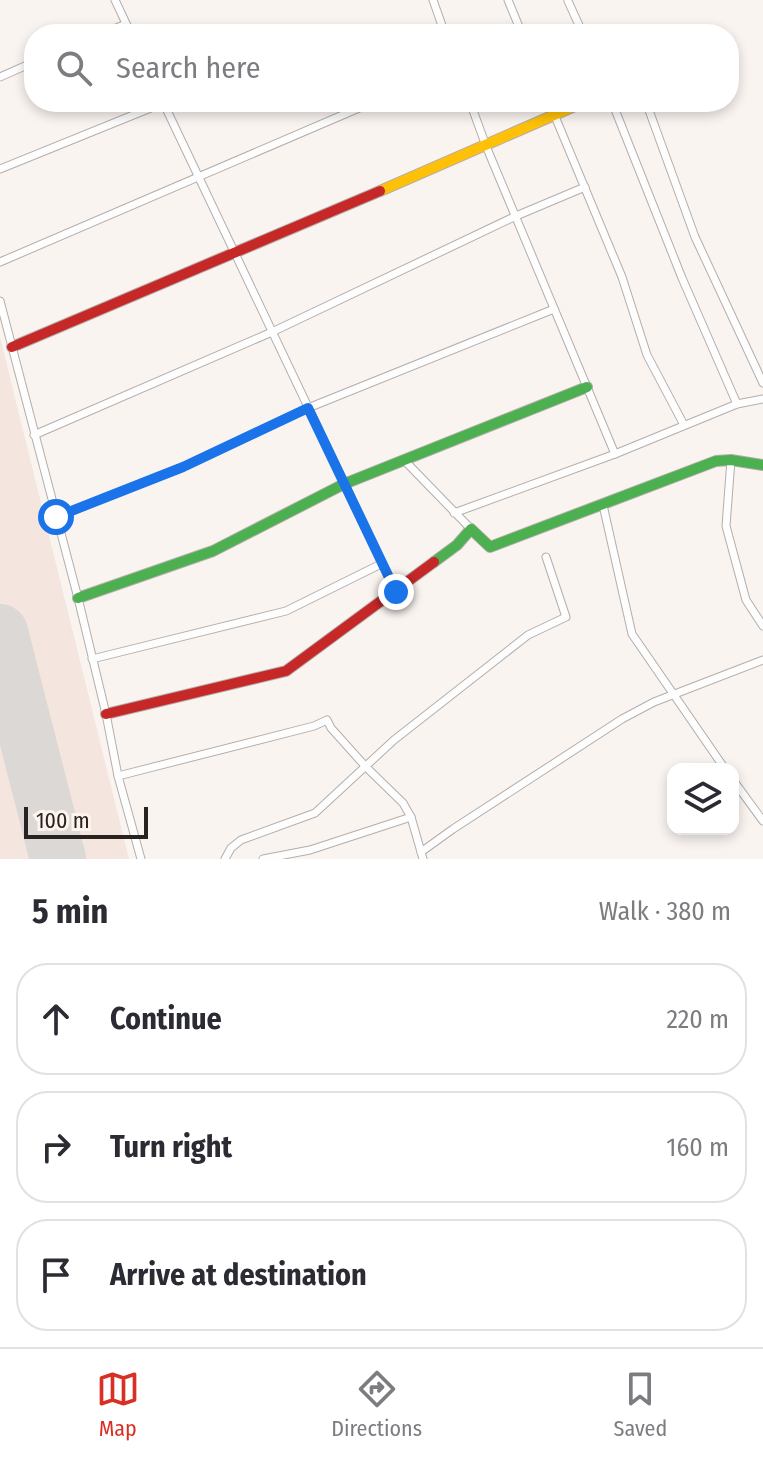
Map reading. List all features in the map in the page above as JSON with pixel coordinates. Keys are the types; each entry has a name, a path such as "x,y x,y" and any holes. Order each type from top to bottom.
{"street":[{"path":"115,0 126,24"},
{"path":"433,0 441,24"},
{"path":"508,0 518,24"},
{"path":"568,1 578,24"},
{"path":"0,77 24,66"},
{"path":"0,169 139,112"},
{"path":"168,112 396,592"},
{"path":"0,262 350,112"},
{"path":"474,112 615,454"},
{"path":"554,112 622,277 647,355 684,425"},
{"path":"12,347 562,112"},
{"path":"616,112 682,278 737,404"},
{"path":"650,112 695,237 763,383"},
{"path":"34,435 272,332 516,216 585,187"},
{"path":"0,301 78,598 118,776 141,859"},
{"path":"56,517 183,467 308,408 554,309"},
{"path":"78,598 213,551 344,484 587,387"},
{"path":"454,513 615,454 737,404 763,399"},
{"path":"404,460 490,547 716,461 763,465"},
{"path":"731,460 726,526 746,600 763,626"},
{"path":"603,505 632,634 721,763"},
{"path":"106,714 286,671 396,592 457,545 471,529"},
{"path":"225,859 231,848 241,840 315,813 394,740 528,635 566,617 546,557"},
{"path":"92,659 286,611 381,564"},
{"path":"118,776 314,726 327,720 366,767 403,803 411,817 422,856 453,829 591,738 654,702 763,660"},
{"path":"739,788 763,821"},
{"path":"263,859 310,850 411,817"}],"shaded area":[{"path":"0,337 129,859 0,859"}],"runway":[{"path":"0,632 58,859"}],"traffic: fast":[{"path":"78,598 213,551 344,484 587,387"},
{"path":"434,562 457,545 471,529 490,547 716,461 763,465"}],"traffic: slow":[{"path":"380,191 561,112"}],"traffic: jam":[{"path":"12,347 380,191"},
{"path":"106,714 286,671 434,562"}],"route":[{"path":"56,517 183,467 308,408 396,592"}]}
